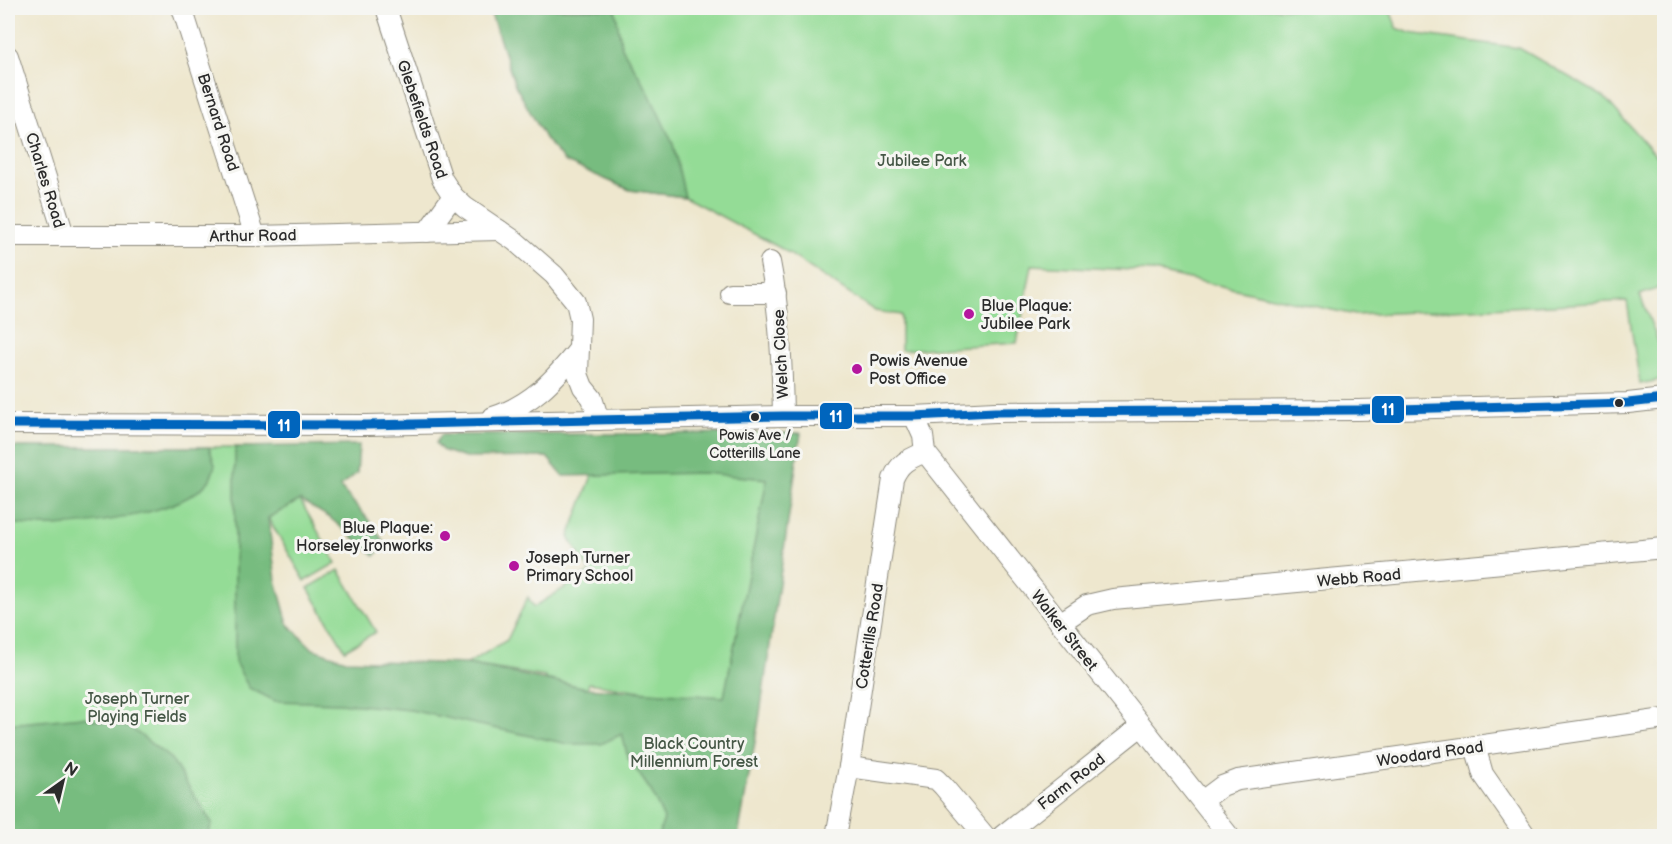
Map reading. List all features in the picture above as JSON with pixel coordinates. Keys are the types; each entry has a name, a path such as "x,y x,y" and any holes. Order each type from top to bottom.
{"street":[{"name":"Bernard Road","path":"182,8 255,236"},
{"name":"Glebefields Road","path":"386,8 442,179 453,196 554,275 576,302 580,319 578,374 591,398 598,420"},
{"name":"Charles Road","path":"8,56 64,236"},
{"path":"427,232 453,196"},
{"name":"Arthur Road","path":"8,236 255,236 499,230"},
{"name":"Welch Close","path":"770,262 776,293 783,416"},
{"name":"Welch Close","path":"730,293 776,293"},
{"path":"470,423 512,411 521,405 547,386 579,350"},
{"path":"8,424 197,426 470,423 783,416 914,416 995,412 1358,410 1628,403 1664,400"},
{"name":"Walker Street","path":"914,416 923,436 925,452 1229,837"},
{"name":"Cotterills Road","path":"836,837 849,767 893,479 897,468 907,460 925,452"},
{"name":"Webb Road","path":"1060,623 1087,605 1113,599 1665,548"},
{"name":"Woodard Road","path":"1202,801 1222,786 1238,780 1665,719"},
{"name":"Farm Road","path":"1002,837 1141,726"},
{"path":"1475,746 1483,774 1526,837"},
{"path":"849,767 936,779 985,837"}],"green space":[{"name":"Jubilee Park","path":"489,8 1389,8 1397,28 1410,33 1519,48 1604,97 1664,165 1664,286 1640,295 1664,357 1664,379 1640,384 1627,301 1355,315 1153,271 1032,265 1017,343 901,350 901,315 875,311 782,249 685,197 630,190 564,161 545,138"},
{"path":"489,8 615,9 622,48 647,89 673,144 685,197 630,190 564,161 545,138 515,85"},
{"name":"Black Country Millennium Forest","path":"801,433 759,720 738,836 658,836 664,819 651,791 628,758 622,734 601,744 568,744 410,710 339,703 275,701 249,688 235,662 235,447 359,445 357,473 340,487 384,542 375,556 329,517 300,500 268,518 276,580 288,624 313,649 346,660 467,664 587,688 724,697 767,479 703,473 563,476 547,457 465,458 442,450 436,443 441,435"},
{"name":"Joseph Turner Playing Fields","path":"8,447 259,447 262,671 744,717 738,836 8,836"},
{"path":"8,447 209,447 215,465 209,480 196,493 158,509 91,523 43,526 8,523"},
{"path":"597,462 751,466 767,479 733,705 589,683 587,688 545,679 545,677 467,664 507,640 528,597 534,607 590,572 569,537"},
{"path":"300,500 336,563 305,581 268,518"},
{"path":"339,570 376,632 345,650 308,588"},
{"path":"83,717 131,728 171,759 212,823 208,836 8,836 8,724"}],"transit line":[{"name":"11","path":"8,424 367,425 783,416 914,416 995,412 1358,410 1628,403 1664,399"}],"place":[{"name":"Blue Plaque: Jubilee Park","path":"969,314"},
{"name":"Powis Avenue Post Office","path":"857,369"},
{"name":"Powis Ave / Cotterills Lane","path":"755,417"},
{"name":"Blue Plaque: Horseley Ironworks","path":"445,536"},
{"name":"Joseph Turner Primary School","path":"514,566"}]}
